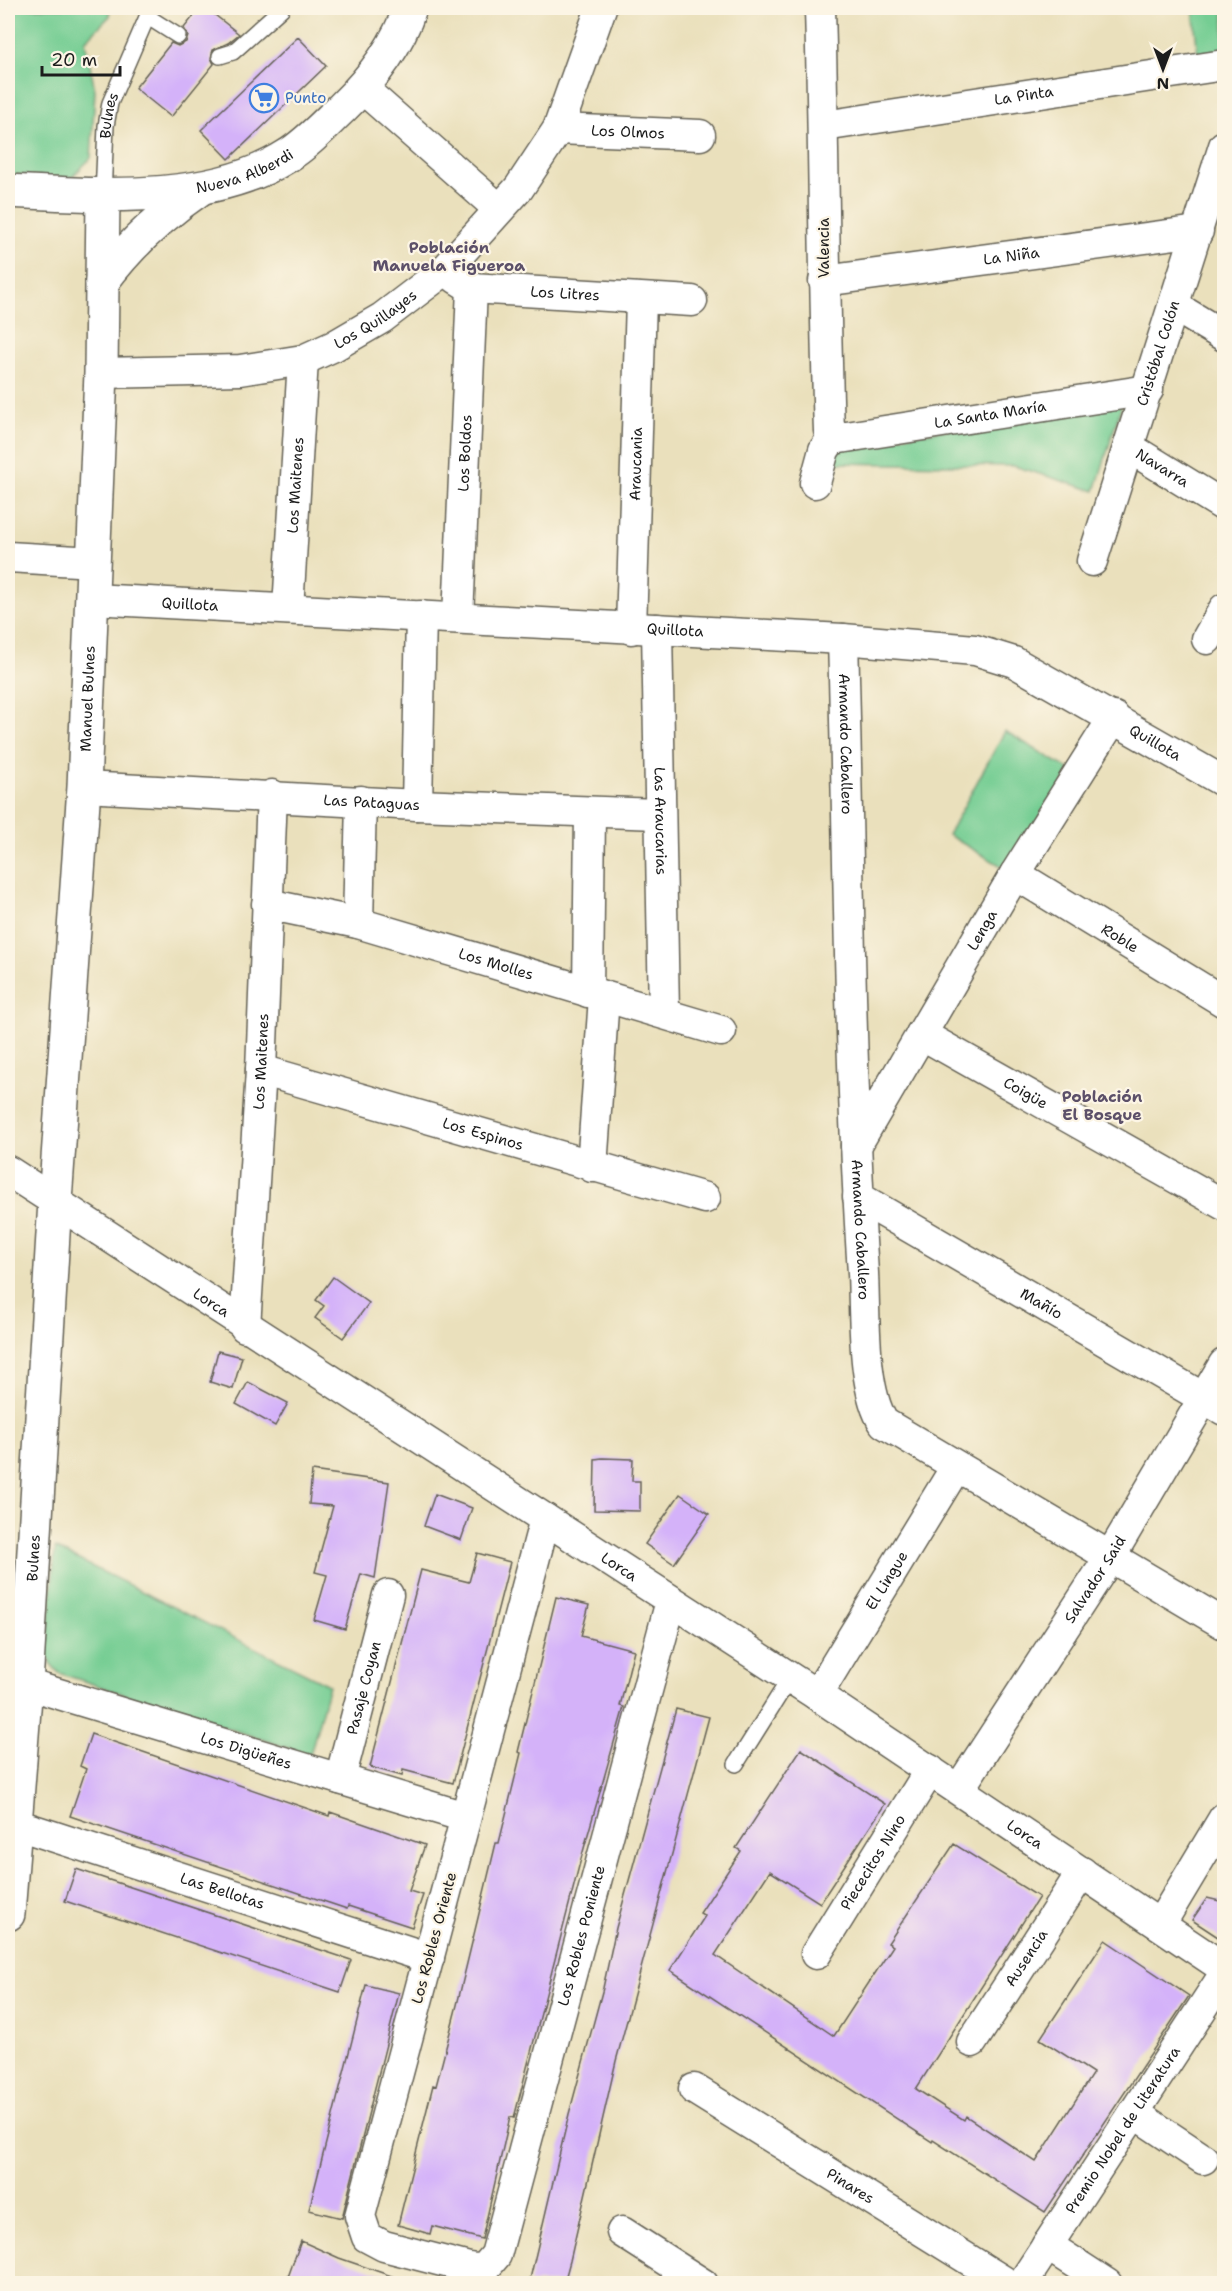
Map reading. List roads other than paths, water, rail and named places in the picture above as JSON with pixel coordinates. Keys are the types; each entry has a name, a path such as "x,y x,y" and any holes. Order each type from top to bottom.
{"street":[{"name":"Nueva Alberdi","path":"8,191 103,196 155,194 205,185 251,173 288,156 362,88 385,57 410,8"},
{"name":"Los Quillayes","path":"101,373 240,370 303,360 334,346 382,318 445,270 519,188 558,129 601,8"},
{"name":"Valencia","path":"820,8 824,126 824,280 829,431 833,437"},
{"name":"La Pinta","path":"824,126 1224,65"},
{"path":"362,88 499,209"},
{"name":"Los Olmos","path":"558,129 700,135"},
{"name":"Cristóbal Colón","path":"1092,561 1223,156"},
{"path":"102,282 118,259 148,229 205,185"},
{"name":"Manuel Bulnes","path":"55,1201 84,787 101,373 103,196"},
{"name":"La Niña","path":"824,280 1198,231"},
{"name":"Los Litres","path":"445,270 472,288 641,300 692,301"},
{"name":"Los Boldos","path":"458,618 472,288"},
{"name":"Araucania","path":"641,300 644,629"},
{"path":"1174,306 1224,336"},
{"name":"Los Maitenes","path":"288,609 303,360"},
{"name":"La Santa María","path":"833,437 840,438 1148,390"},
{"path":"815,483 824,450 833,437"},
{"name":"Navarra","path":"1130,448 1224,506"},
{"path":"8,556 94,562"},
{"name":"Quillota","path":"92,599 843,639 975,650 1014,662 1114,717 1224,782"},
{"path":"1207,639 1224,609"},
{"path":"417,806 421,616"},
{"name":"Las Araucarias","path":"644,629 658,814 664,1012"},
{"name":"Armando Caballero","path":"843,639 858,1197 870,1379 876,1412 884,1423 956,1467 1224,1624"},
{"name":"Lenga","path":"856,1146 1016,874 1114,717"},
{"name":"Las Pataguas","path":"84,787 272,795 417,806 658,814"},
{"name":"Los Maitenes","path":"245,1327 261,1070 272,795"},
{"path":"358,923 361,801"},
{"path":"590,813 596,994 592,1167"},
{"name":"Roble","path":"1016,874 1224,1002"},
{"name":"Los Molles","path":"267,904 358,923 664,1012 721,1031"},
{"name":"Coigüe","path":"921,1034 1224,1205"},
{"name":"Los Espinos","path":"261,1070 705,1198"},
{"name":"Lorca","path":"8,1171 245,1327 817,1695 1161,1923 1224,1968"},
{"name":"Mañío","path":"858,1197 1214,1404"},
{"name":"Bulnes","path":"8,1914 26,1684 55,1201"},
{"name":"Salvador Said","path":"959,1789 1110,1557 1214,1404 1224,1364"},
{"name":"El Lingue","path":"817,1695 956,1467"},
{"name":"Los Robles Oriente","path":"485,2268 460,2268 384,2246 368,2237 360,2216 545,1519"},
{"name":"Pasaje Coyan","path":"340,1779 388,1595"},
{"name":"Los Robles Poniente","path":"485,2268 492,2263 499,2246 671,1601"},
{"name":"Los Digüeñes","path":"26,1684 465,1817"},
{"name":"Piececitos Nino","path":"816,1954 930,1770"},
{"path":"1161,1923 1224,1818"},
{"name":"Las Bellotas","path":"15,1824 429,1958"},
{"name":"Ausencia","path":"972,2042 1082,1872"},
{"name":"Premio Nobel de Literatura","path":"1022,2283 1224,1975"},
{"name":"Pinares","path":"694,2089 1008,2283"},
{"path":"1134,2113 1203,2159"},
{"path":"622,2232 704,2283"},
{"path":"1047,2245 1107,2283"}],"lane":[{"path":"220,56 233,52 282,8"},
{"path":"150,12 178,36"},
{"name":"Bulnes","path":"103,196 106,126 110,103 150,12"},
{"path":"736,1764 790,1678"}],"place":[{"name":"Punto","path":"264,98"}],"district":[{"name":"Población Manuela Figueroa","path":"449,256"},
{"name":"Población El Bosque","path":"1102,1105"}]}
